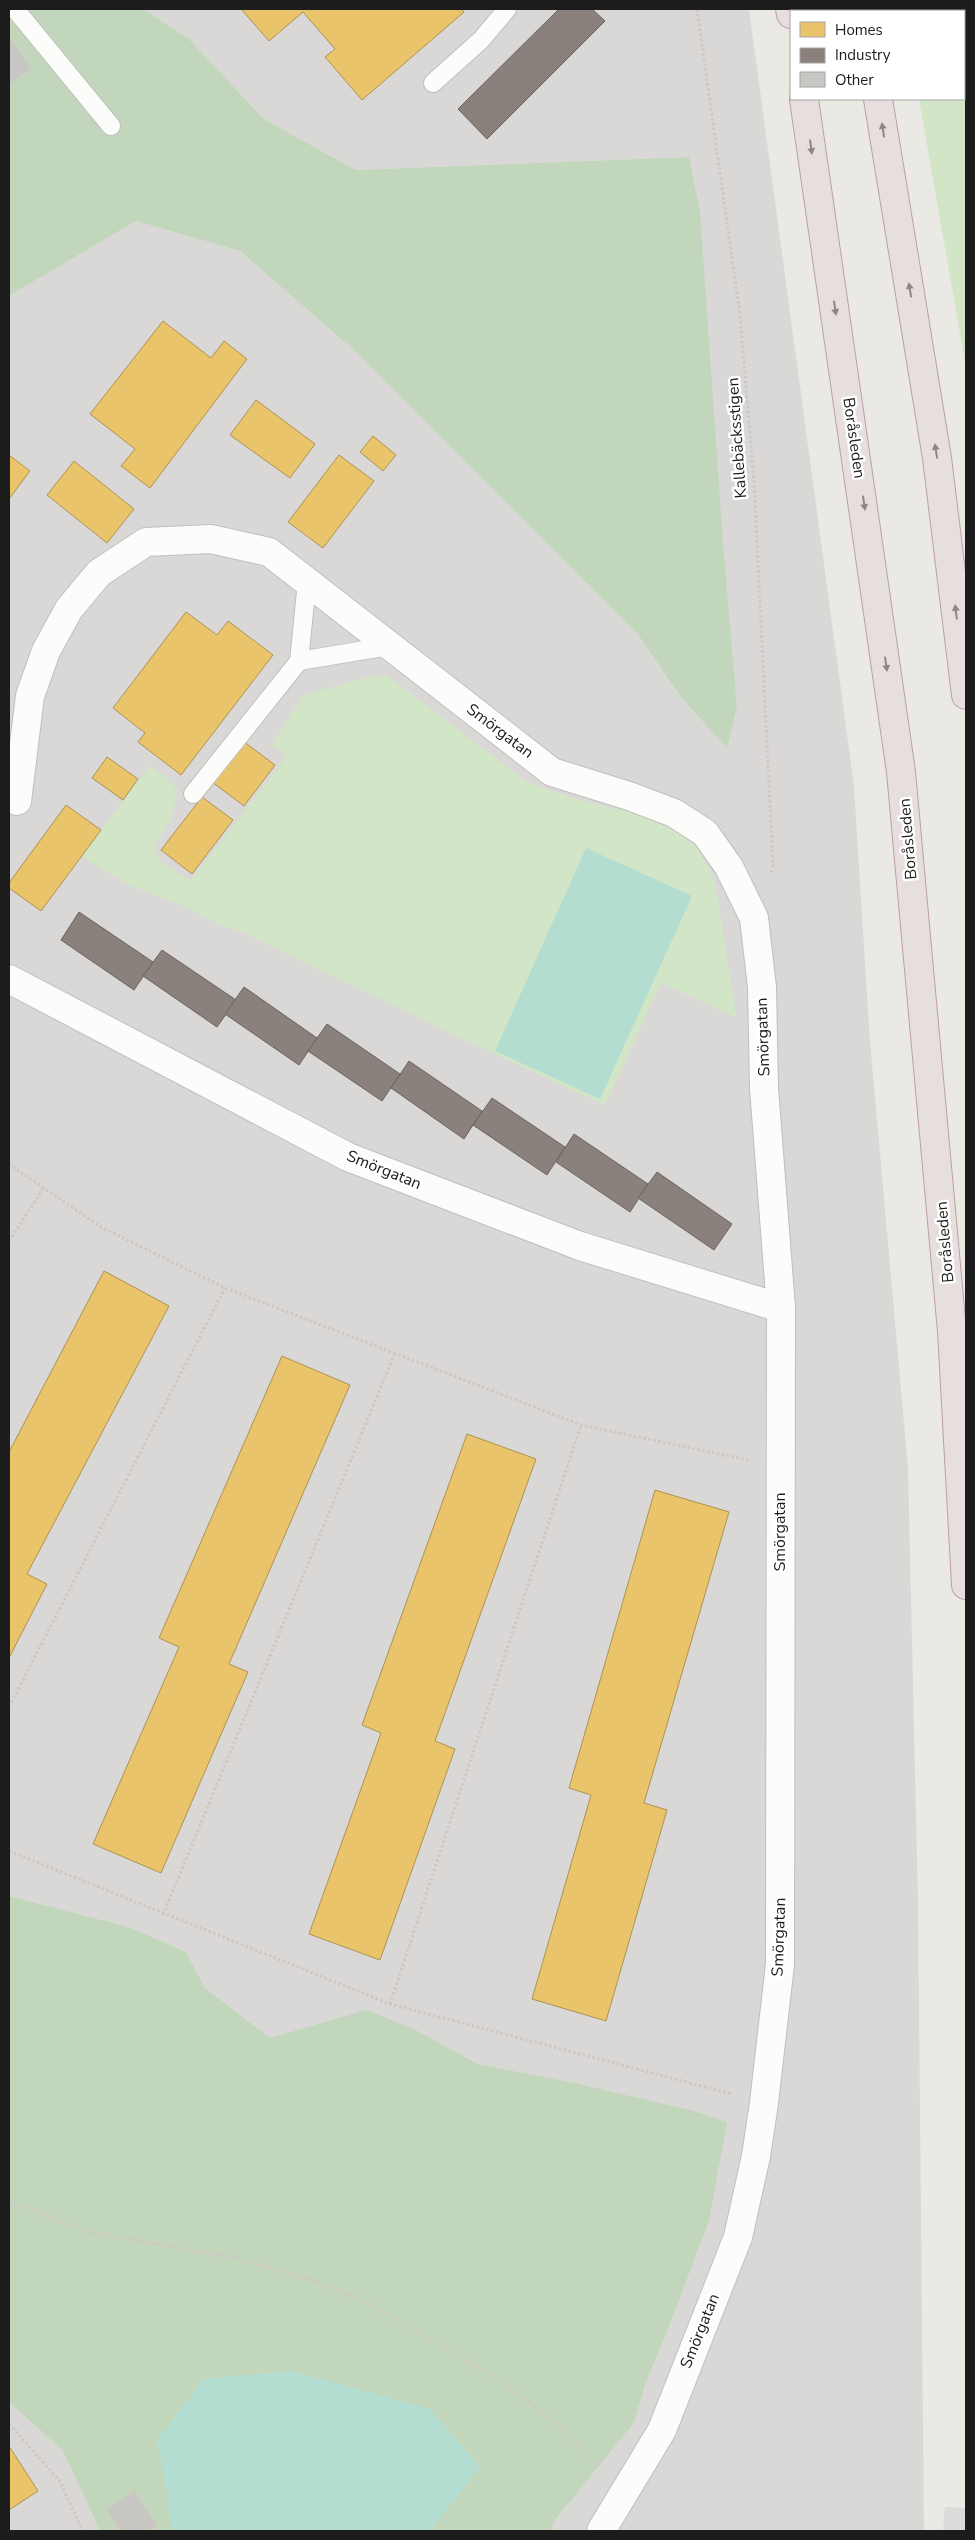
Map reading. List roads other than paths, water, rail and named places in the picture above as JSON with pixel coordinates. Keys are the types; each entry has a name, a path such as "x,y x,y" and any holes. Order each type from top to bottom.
{"highway":[{"name":"Boråsleden","path":"804,100 902,772 952,1331 966,1584"},
{"path":"878,100 937,458 966,695"}],"street":[{"name":"Smörgatan","path":"17,801 30,696 46,651 69,609 99,573 146,542 211,539 269,552 552,772 629,796 674,813 705,833 729,867 754,918 760,977 764,1088 781,1308 780,1964 756,2156 738,2237 662,2430 601,2531"},
{"name":"Smörgatan","path":"9,979 348,1156 580,1246 781,1308"}],"lane":[{"path":"15,9 58,59 111,126"},
{"path":"433,83 481,40 507,9"},
{"path":"193,794 299,661 307,582"},
{"path":"299,661 389,646"}]}
